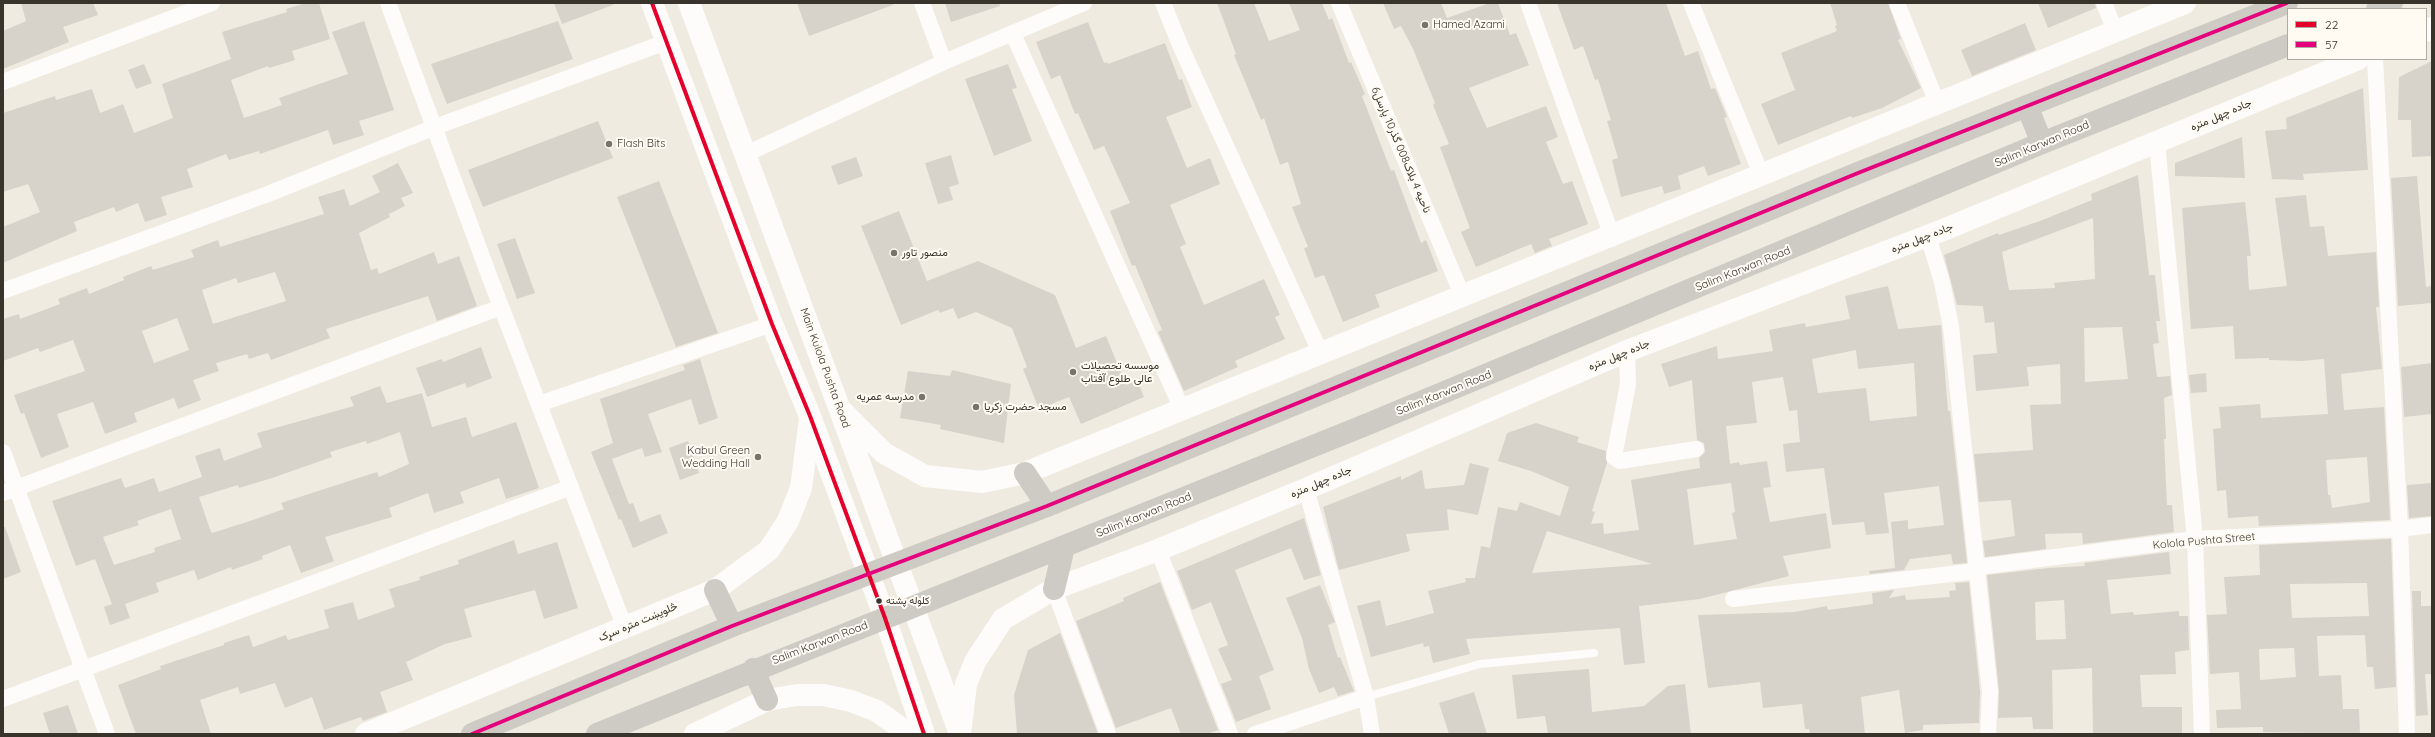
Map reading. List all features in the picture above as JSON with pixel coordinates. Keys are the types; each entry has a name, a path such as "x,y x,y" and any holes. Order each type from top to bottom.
{"main road":[{"path":"472,734 732,626 1047,506 1843,179 2286,3"},
{"path":"2380,8 2392,3"},
{"name":"Salim Karwan Road","path":"597,734 753,669 914,607 1397,412 2042,143 2287,45"},
{"path":"2027,106 2042,143"},
{"path":"1025,473 1047,506"},
{"path":"1054,589 1064,547"},
{"path":"715,590 732,626"},
{"path":"753,669 767,700"}],"street":[{"path":"3,82 212,3"},
{"path":"388,3 501,308 625,628"},
{"path":"652,3 772,324 810,416 869,573 924,734"},
{"name":"Main Kulola Pushta Road","path":"689,3 960,734"},
{"path":"922,3 944,62"},
{"path":"746,154 944,62 1084,3"},
{"path":"1163,3 1183,52 1321,354"},
{"name":"ناحیه 4 بلاک008 گذر10 پارسل6","path":"1339,3 1463,296"},
{"path":"1528,3 1612,236"},
{"path":"1691,3 1761,174"},
{"path":"1897,3 1937,103"},
{"path":"2104,3 2115,31"},
{"path":"841,410 884,453 925,476 982,482 1025,473 2186,3"},
{"path":"1013,34 1182,409"},
{"path":"3,290 268,194 435,127 666,42"},
{"name":"جاده چهل متره","path":"960,734 966,684 976,660 1003,619 1054,589 1158,550 1306,489 1628,351 1928,236 2356,60"},
{"path":"2375,60 2400,529 2407,734"},
{"path":"2157,143 2195,539 2202,734"},
{"path":"1928,236 1942,282 1951,327 1990,692 1988,734"},
{"path":"10,491 501,308"},
{"path":"539,404 772,324"},
{"path":"1628,351 1628,384 1614,458 1620,460 1696,449"},
{"name":"څلویښت متره سړک","path":"366,734 715,590 769,550 788,521 801,488 810,416"},
{"path":"3,452 10,491 83,670 107,734"},
{"path":"3,699 571,487"},
{"path":"1306,489 1366,697 1372,734"},
{"name":"Kolola Pushta Street","path":"1733,599 2195,539 2400,529 2432,525"},
{"path":"1158,550 1230,734"},
{"path":"1054,589 1108,734"},
{"path":"695,734 767,700 797,695 824,695 851,701 877,711 909,734"},
{"path":"1255,734 1366,697"}],"lane":[{"path":"1366,697 1480,664 1594,652"}],"building":[{"path":"21,3 93,3 98,15 63,27 69,42 3,69 3,31 26,21"},
{"path":"306,3 319,3 330,39 292,51 295,60 269,68 268,66 231,80 244,118 282,105 279,98 348,74 332,32 364,21 394,110 359,121 364,135 333,145 328,130 260,154 259,151 229,160 226,154 187,169 193,187 161,197 167,215 145,222 138,203 116,212 114,207 74,222 77,231 3,263 3,227 40,212 28,184 3,192 3,113 55,96 56,100 92,89 100,113 123,104 134,133 173,118 162,84 231,59 222,32 287,12 286,9"},
{"path":"554,3 613,3 613,5 562,24"},
{"path":"797,3 893,3 893,5 809,36"},
{"path":"945,3 999,3 1000,6 951,22"},
{"path":"1217,3 1254,3 1269,41 1300,30 1289,3 1322,3 1329,20 1332,18 1349,63 1351,62 1365,94 1362,96 1391,171 1394,170 1421,243 1426,240 1438,271 1375,295 1380,307 1343,322 1324,275 1315,278 1304,248 1308,247 1292,207 1301,204 1288,162 1280,165 1264,118 1261,120 1234,55 1236,54"},
{"path":"1383,3 1441,3 1447,18 1490,3 1498,3 1510,35 1516,33 1529,65 1469,88 1487,128 1546,106 1558,137 1546,142 1563,184 1572,181 1588,224 1549,239 1552,246 1535,253 1531,244 1476,267 1461,232 1470,228 1440,147 1449,144 1433,105 1435,103 1413,49 1401,26 1394,29"},
{"path":"1557,3 1666,3 1685,56 1698,51 1711,89 1715,88 1727,117 1724,118 1741,164 1708,176 1704,166 1678,176 1681,189 1664,194 1662,186 1621,197 1612,160 1618,158 1607,121 1611,120 1598,79 1595,80 1583,46 1574,50"},
{"path":"1830,3 1888,3 1901,39 1898,40 1921,88 1882,108 1852,118 1851,116 1778,145 1761,104 1795,90 1781,53 1837,31 1835,26 1837,25"},
{"path":"2038,3 2095,3 2096,8 2048,28"},
{"path":"558,21 573,59 447,104 431,64"},
{"path":"1088,22 1104,63 1107,62 1108,64 1165,43 1179,80 1182,79 1192,107 1166,117 1187,168 1210,158 1220,184 1170,205 1186,244 1180,247 1204,305 1264,279 1280,315 1275,317 1285,339 1235,361 1238,367 1184,391 1158,332 1162,330 1135,265 1132,266 1110,211 1130,203 1104,146 1094,150 1078,113 1075,114 1060,75 1051,79 1036,42"},
{"path":"2025,23 2036,50 1972,76 1961,50"},
{"path":"2432,61 2432,156 2412,157 2411,120 2398,120 2399,77"},
{"path":"144,64 152,83 136,89 128,70"},
{"path":"1008,64 1017,88 1012,89 1032,141 994,156 965,79"},
{"path":"2363,88 2368,170 2303,174 2304,180 2272,179 2265,131 2287,129 2286,118"},
{"path":"598,121 613,158 483,207 468,170"},
{"path":"2242,137 2245,178 2175,176 2175,163"},
{"path":"951,155 959,184 949,187 953,200 938,204 925,163"},
{"path":"856,157 863,176 838,185 831,166"},
{"path":"398,163 413,193 401,198 405,206 389,214 390,217 359,233 371,270 377,268 379,274 434,252 438,264 459,256 477,306 437,321 428,296 326,329 330,338 271,360 268,353 249,359 247,354 216,363 219,371 193,380 201,400 178,409 174,398 134,413 137,422 105,434 93,402 57,414 69,447 41,458 24,413 21,414 14,395 85,371 73,340 40,352 38,348 3,361 3,319 19,314 20,319 60,304 58,299 87,288 89,294 124,280 123,277 151,266 153,270 194,257 191,250 218,240 220,247 324,214 318,197 344,189 350,206 380,192 372,176","holes":["275,272 286,301 213,324 202,290 236,278 238,283","177,318 189,350 154,363 142,331"]},
{"path":"2138,175 2149,275 2155,275 2160,321 2156,321 2159,343 2153,344 2157,377 2170,376 2172,395 2164,398 2166,439 2164,439 2167,505 2172,505 2174,532 2083,544 2082,533 2045,534 2046,549 1985,557 1983,541 2015,536 2011,500 1979,502 1974,454 2033,450 2030,405 2061,404 2060,364 2027,367 2029,386 1976,391 1973,355 1997,353 1994,322 1985,323 1983,306 1957,305 1944,255 1998,233 1999,235 2040,221 2092,200 2091,194","holes":["2093,218 2095,279 2054,283 2055,288 2009,290 2002,252","2122,327 2128,379 2085,382 2084,328"]},
{"path":"2417,176 2426,287 2432,286 2432,303 2398,306 2391,178"},
{"path":"659,181 718,333 676,347 617,197"},
{"path":"2306,195 2310,227 2324,226 2328,256 2376,252 2379,307 2376,307 2382,369 2341,374 2344,410 2384,407 2390,520 2259,526 2258,516 2228,518 2226,490 2217,491 2213,429 2221,428 2219,407 2260,404 2261,418 2328,414 2324,359 2302,361 2269,360 2269,358 2235,359 2233,326 2191,329 2182,208 2245,202 2251,256 2247,256 2249,290 2287,286 2275,198","holes":["2367,457 2370,502 2332,508 2330,495 2328,495 2326,460"]},
{"path":"899,211 927,281 978,261 1055,295 1076,348 1106,336 1126,385 1137,380 1144,397 1081,424 1069,397 1039,409 1023,369 1027,367 1012,328 976,312 958,319 953,308 940,313 938,310 901,325 861,226"},
{"path":"515,238 535,293 517,299 497,244"},
{"path":"1888,286 1898,329 1941,325 1948,411 1950,411 1967,563 1953,564 1951,554 1910,559 1904,570 1870,574 1869,571 1895,568 1891,522 1908,520 1908,529 1944,525 1939,486 1884,493 1889,533 1866,535 1864,522 1832,525 1824,468 1786,472 1783,444 1800,442 1797,410 1789,411 1783,377 1752,382 1757,423 1726,426 1730,464 1739,462 1740,465 1767,461 1771,487 1763,488 1770,522 1826,513 1831,548 1783,556 1789,576 1700,599 1639,606 1645,663 1624,665 1620,628 1466,639 1470,654 1433,663 1429,646 1424,647 1423,643 1371,657 1357,606 1380,600 1386,626 1434,613 1428,591 1466,582 1465,578 1475,578 1481,546 1490,548 1498,507 1517,511 1520,502 1560,516 1569,487 1531,471 1498,461 1507,433 1536,423 1579,437 1577,442 1606,451 1607,463 1592,511 1595,512 1591,524 1603,523 1604,534 1639,530 1631,480 1700,468 1699,458 1705,452 1704,443 1697,440 1692,380 1669,387 1661,364 1717,346 1718,359 1773,351 1769,330 1805,323 1806,327 1850,319 1845,296","holes":["1856,350 1858,369 1914,363 1917,416 1870,421 1866,388 1818,393 1812,359","1731,483 1735,512 1732,513 1737,539 1694,545 1687,489","1547,531 1652,564 1532,573"]},
{"path":"481,347 492,378 467,388 465,383 427,397 416,368 442,359 443,362"},
{"path":"700,359 718,418 699,425 691,399 648,414 662,452 645,457 642,448 612,459 629,504 633,503 640,522 660,514 668,533 633,548 621,519 619,520 591,452 613,443 600,399 685,370 683,365"},
{"path":"2432,363 2432,414 2404,417 2401,367"},
{"name":"مسجد حضرت زکریا","path":"952,370 1011,384 1004,443 940,429 941,425 900,418 908,371 950,376"},
{"path":"2206,373 2207,392 2191,393 2189,375"},
{"path":"380,386 387,403 422,393 432,427 466,417 472,437 516,422 539,488 506,499 499,478 460,492 464,503 434,513 428,493 389,508 392,517 325,537 334,561 301,573 290,545 262,556 263,559 232,570 231,567 198,580 194,570 156,583 159,592 125,604 130,618 110,625 104,607 112,604 95,559 76,566 52,501 121,478 125,488 154,478 159,492 202,477 195,456 220,448 224,461 262,447 257,433 354,406 350,397","holes":["400,432 409,464 379,477 377,472 281,503 284,509 212,533 199,497 238,485 239,488 272,478 332,457 330,452 366,441 367,444","171,509 181,539 154,548 155,552 114,565 103,537 139,525 137,521"]},
{"path":"688,441 699,473 680,480 669,448"},
{"path":"1470,463 1489,468 1478,515 1447,509 1449,530 1406,534 1410,551 1339,570 1323,507 1401,476 1401,480 1422,470 1425,489 1464,485"},
{"path":"2432,483 2432,516 2409,518 2407,485"},
{"path":"1304,518 1321,575 1304,580 1291,548 1235,570 1274,670 1259,676 1271,709 1236,722 1221,684 1232,680 1218,649 1228,645 1211,602 1192,610 1177,571"},
{"path":"3,527 5,527 21,572 3,579"},
{"path":"2391,539 2396,687 2375,689 2373,667 2367,667 2365,635 2317,636 2319,676 2341,675 2343,709 2359,709 2360,734 2263,732 2263,727 2217,728 2216,710 2241,709 2239,672 2210,674 2207,615 2227,614 2224,577 2260,575 2259,545","holes":["2367,583 2369,616 2292,618 2290,584","2294,648 2296,677 2260,680 2259,649"]},
{"path":"514,540 518,554 557,542 578,608 544,619 535,590 464,609 472,637 445,644 406,662 413,680 380,692 387,712 363,721 361,717 324,730 312,697 285,708 275,683 240,694 238,687 200,700 211,734 136,734 118,685 161,669 160,666 224,645 224,643 249,635 253,647 286,635 288,640 329,628 324,610 353,602 358,620 395,607 389,589 420,580 419,577 459,564 458,560"},
{"path":"2169,552 2171,574 2107,580 2111,614 2133,612 2134,615 2179,611 2179,616 2188,616 2189,650 2175,652 2176,674 2140,675 2142,707 2182,707 2182,734 2093,734 2092,668 2052,670 2053,729 2033,729 2032,717 1998,718 1999,691 1987,575 2048,568 2085,566 2084,563","holes":["2064,600 2066,639 2036,640 2035,602"]},
{"path":"1160,582 1218,730 1207,734 1181,734 1171,708 1116,728 1076,621 1124,601 1123,598"},
{"path":"1969,582 1980,692 1979,723 1923,725 1923,730 1905,733 1899,690 1861,697 1865,734 1810,734 1809,729 1805,729 1802,704 1763,708 1760,682 1708,688 1698,615 1795,612 1827,606 1828,610 1873,604 1872,593 1894,590 1889,598 1905,595 1906,600 1950,597 1949,591 1956,590 1955,583"},
{"path":"1320,585 1335,622 1328,625 1338,658 1340,657 1354,691 1338,696 1334,687 1319,693 1309,669 1302,638 1286,598"},
{"path":"2412,591 2421,591 2421,606 2432,606 2432,674 2425,674 2428,715 2416,716"},
{"path":"1060,633 1098,734 1017,734 1014,695 1028,650"},
{"path":"1589,669 1592,712 1644,706 1668,686 1685,684 1691,734 1548,734 1545,716 1517,719 1512,675"},
{"path":"1474,692 1487,734 1449,734 1439,703"},
{"path":"68,705 78,734 50,734 43,713"}],"transit line":[{"name":"22","path":"652,3 772,324 810,416 885,618 924,734"},
{"name":"57","path":"472,734 732,626 1047,506 1858,173 2287,3"}],"place":[{"name":"Hamed Azami","path":"1425,25"},
{"name":"Flash Bits","path":"609,144"},
{"name":"منصور تاور","path":"894,253"},
{"name":"موسسه تحصیلات عالی طلوع آفتاب","path":"1073,372"},
{"name":"مدرسه عمریه","path":"922,397"},
{"name":"مسجد حضرت زکریا","path":"976,407"},
{"name":"Kabul Green Wedding Hall","path":"758,457"},
{"name":"کلوله پشته","path":"879,601"}]}
